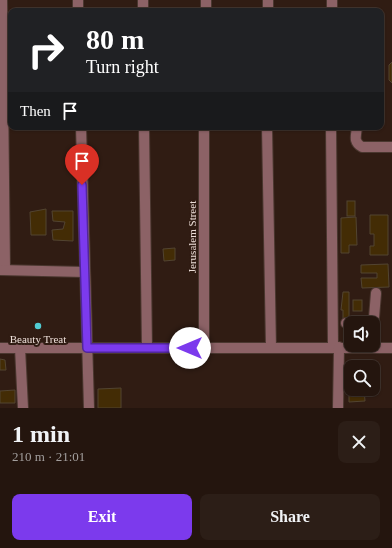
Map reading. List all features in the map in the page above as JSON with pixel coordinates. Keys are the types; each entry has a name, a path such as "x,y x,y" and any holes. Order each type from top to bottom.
{"street":[{"path":"2,0 3,269 85,272"},
{"path":"81,130 89,408"},
{"path":"144,130 147,348"},
{"name":"Jerusalem Street","path":"204,130 204,348"},
{"path":"267,130 271,348"},
{"path":"331,130 338,408"},
{"path":"357,130 356,138 358,145 362,147 392,147"},
{"path":"374,316 376,293"},
{"path":"0,348 344,347"},
{"path":"380,347 392,348"},
{"path":"20,348 23,408"}],"building":[{"path":"392,62 392,83 389,80 389,65"},
{"path":"347,201 355,201 355,216 347,216"},
{"path":"46,209 46,235 31,235 30,212"},
{"path":"52,211 73,211 73,241 53,240 52,230 63,229 65,222 53,221"},
{"path":"370,215 388,215 388,255 370,255 370,246 374,246 374,234 370,234"},
{"path":"356,217 357,245 349,245 349,253 341,253 341,218"},
{"path":"175,248 175,260 164,261 163,249"},
{"path":"388,264 389,287 362,288 361,278 377,278 377,273 361,273 361,265"},
{"path":"343,292 349,292 349,316 344,316 343,319 343,310 341,310"},
{"path":"353,300 362,300 362,311 353,311"},
{"path":"0,359 5,360 6,370 0,370"},
{"path":"121,388 121,408 98,408 98,389"},
{"path":"15,390 15,403 0,403 0,391"},
{"path":"349,396 365,396 365,401 349,402"}],"place":[{"name":"Beauty Treat","path":"38,326"}],"route":[{"path":"82,185 87,348 190,348"}]}
